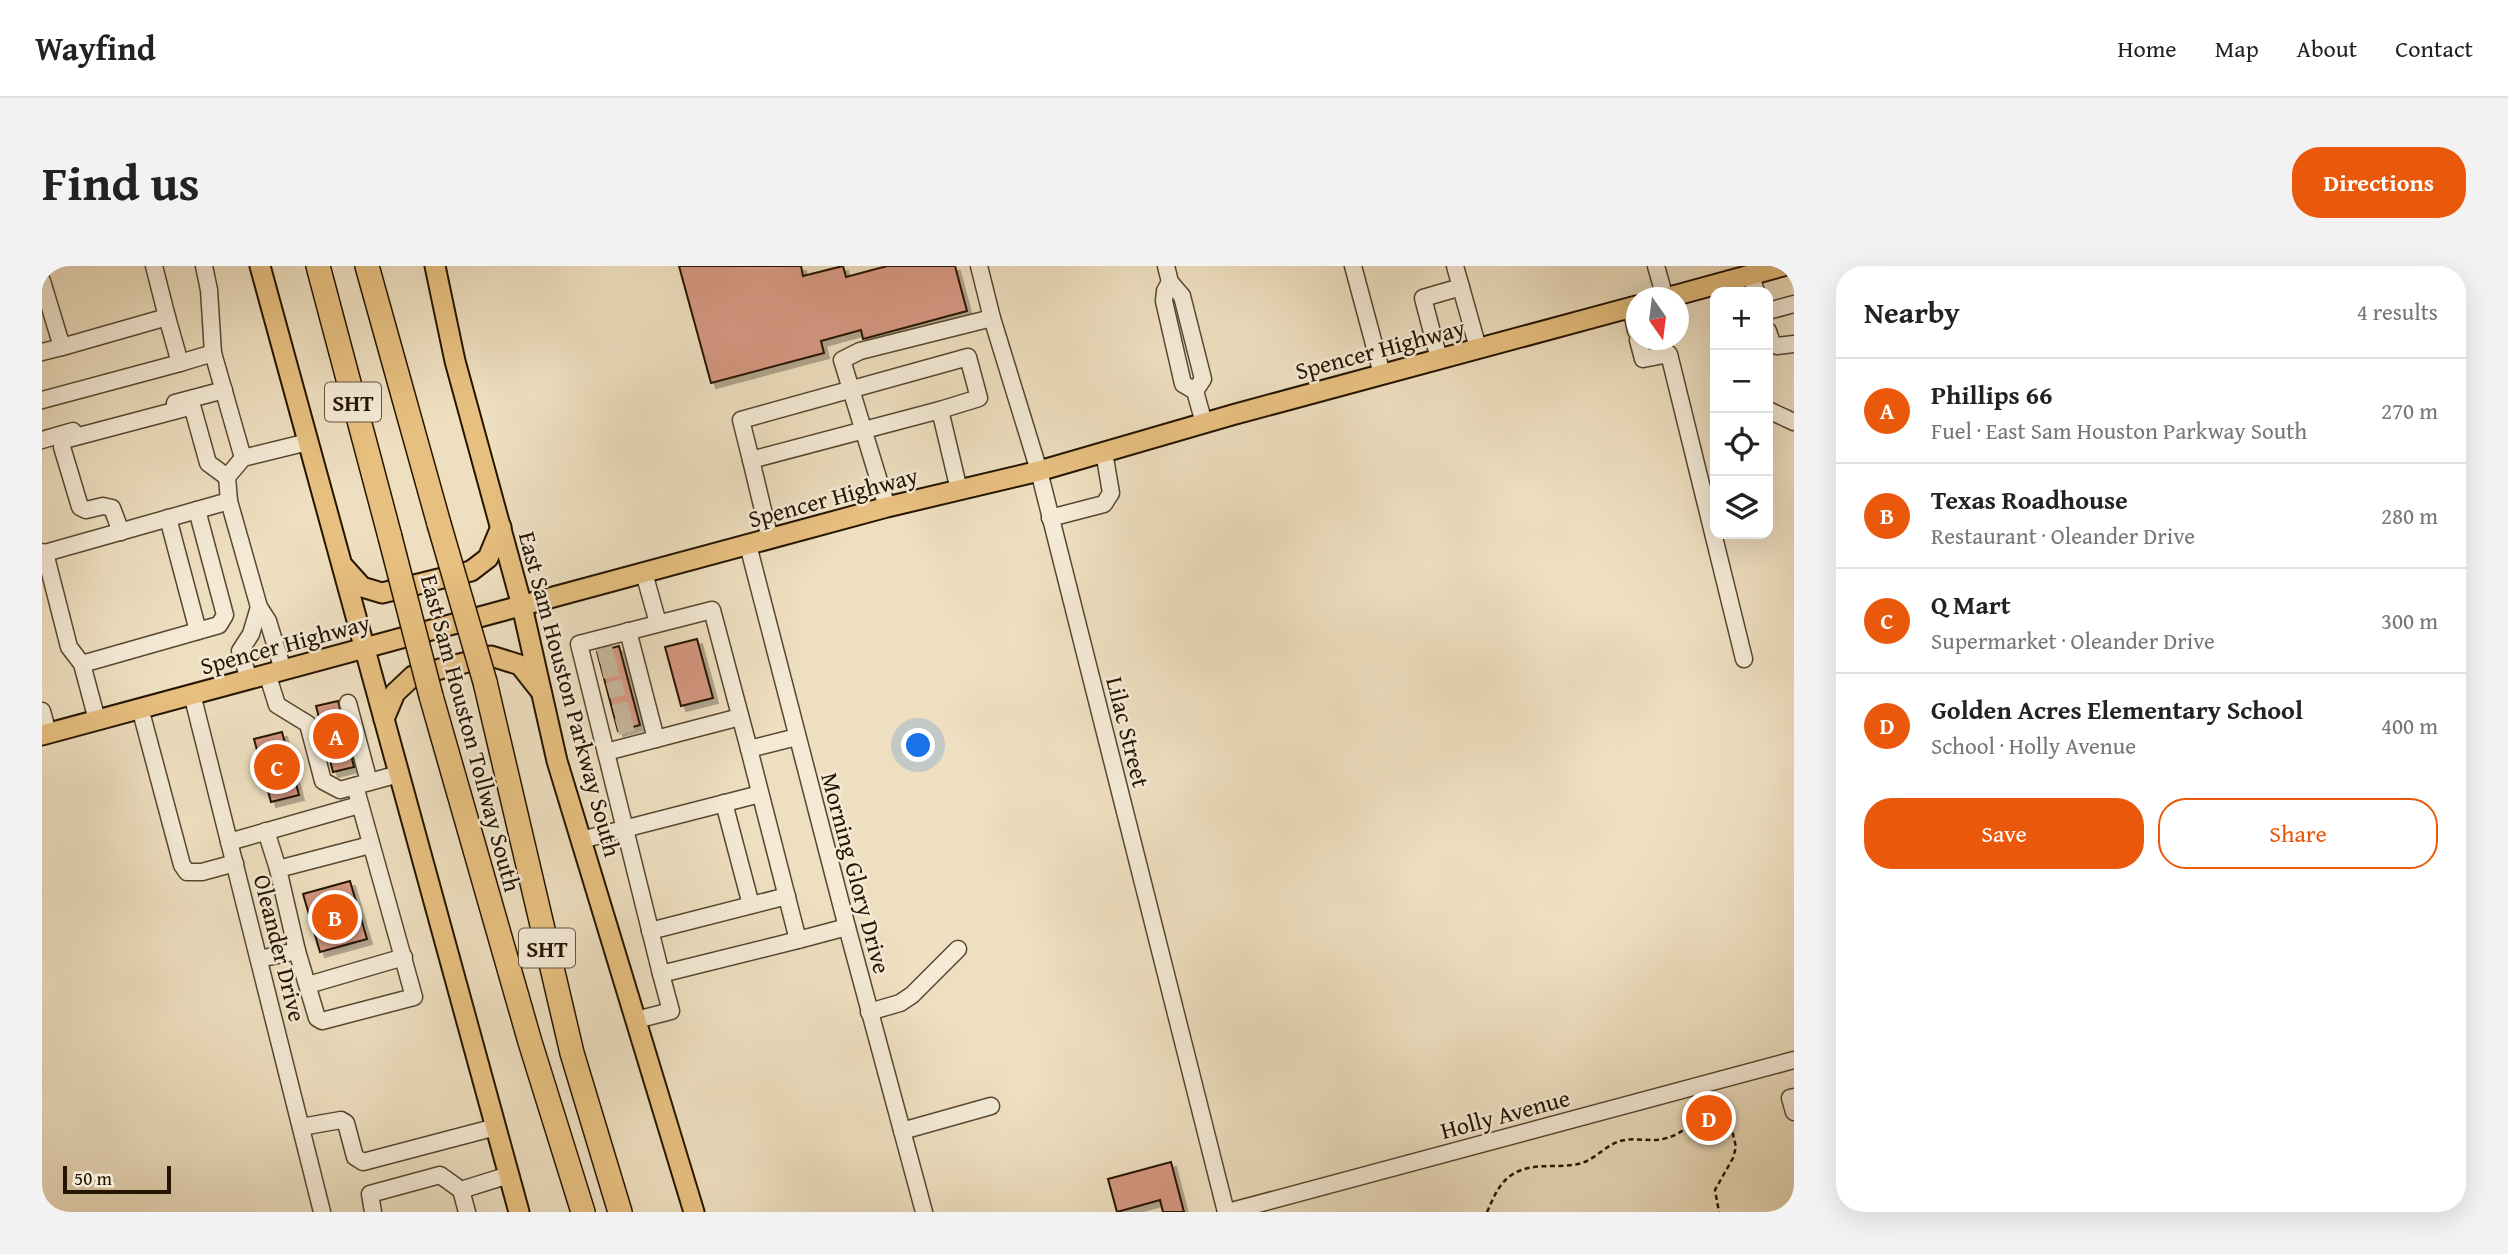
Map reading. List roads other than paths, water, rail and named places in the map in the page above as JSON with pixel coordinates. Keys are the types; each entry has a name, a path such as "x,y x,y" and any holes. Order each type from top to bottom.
{"highway":[{"name":"East Sam Houston Tollway South","path":"318,266 431,696 530,1042 583,1212"},
{"name":"East Sam Houston Tollway South","path":"367,266 485,682 572,1053 621,1212"}],"main road":[{"path":"260,266 519,1212"},
{"name":"East Sam Houston Parkway South","path":"435,266 456,361 522,606 557,761 694,1212"},
{"path":"1731,287 1754,283 1783,266"},
{"path":"1689,294 1710,291"},
{"name":"Spencer Highway","path":"45,734 887,507 1039,471 1204,423 1626,308"},
{"path":"341,564 362,587 383,593 471,571 488,558 501,527"},
{"path":"384,719 396,693 413,676 491,656 520,665 542,693"}],"street":[{"path":"153,266 180,363"},
{"path":"204,266 209,290 213,353 243,458"},
{"name":"Lilac Street","path":"979,266 992,318 1039,471 1227,1212"},
{"path":"1353,266 1382,374"},
{"path":"1455,266 1478,348"},
{"path":"1656,266 1663,287"},
{"path":"1168,274 1164,296 1183,384 1195,391 1204,423"},
{"path":"42,281 62,347"},
{"path":"1439,359 1423,298 1461,287"},
{"path":"1773,310 1794,304"},
{"path":"42,352 167,317"},
{"path":"887,507 842,360 860,351 992,318"},
{"path":"1773,343 1777,346 1794,344"},
{"path":"1641,350 1643,359 1668,354 1744,659"},
{"path":"42,400 213,353"},
{"path":"751,460 979,398 968,358 741,420 770,539"},
{"path":"42,440 224,390"},
{"path":"121,532 112,508 103,506 86,510 80,507 62,447 64,440 189,407 194,410 208,463 227,477"},
{"path":"940,410 959,490"},
{"path":"1773,412 1794,422"},
{"path":"308,442 243,458 227,477 229,501 259,607 268,621 266,674 277,705 308,724 323,781 340,790 399,775"},
{"path":"1051,518 1104,503 1111,493 1104,452"},
{"path":"97,720 82,664 69,648 43,552 229,501"},
{"path":"82,664 219,625 225,615 197,510"},
{"path":"168,518 198,631"},
{"name":"Morning Glory Drive","path":"748,545 869,1012 924,1212"},
{"path":"644,573 658,623"},
{"path":"259,607 251,634 240,651 266,674"},
{"path":"636,1020 671,1012 599,724 600,693 593,666 579,644 712,610 798,940"},
{"path":"628,631 628,656 643,712 656,739"},
{"name":"Oleander Drive","path":"192,694 322,1212"},
{"path":"266,831 317,1018 322,1021 414,997 359,805 362,784 348,704"},
{"path":"140,708 182,865 187,872 202,872 235,863"},
{"path":"42,711 45,734"},
{"path":"606,752 740,717"},
{"path":"599,724 615,720"},
{"path":"749,749 797,737"},
{"path":"581,840 760,794"},
{"path":"724,803 751,905"},
{"path":"229,842 359,805"},
{"path":"278,869 370,845"},
{"path":"650,932 787,896"},
{"path":"662,975 847,927"},
{"path":"869,1012 900,1003 912,995 958,948"},
{"path":"259,959 297,951"},
{"path":"308,985 404,957"},
{"name":"Holly Avenue","path":"1227,1212 1794,1060"},
{"path":"1794,1097 1790,1098 1794,1112"},
{"path":"902,1131 991,1106"},
{"path":"301,1127 334,1119 341,1120 346,1123 355,1157 363,1162 496,1127"},
{"path":"373,1212 370,1194 440,1175 461,1190 467,1212"},
{"path":"461,1190 509,1175"}],"tunnel":[{"path":"598,656 621,650"},
{"path":"602,671 625,666"},
{"path":"608,691 630,685"},
{"path":"614,713 636,707"},
{"path":"617,727 639,721"}],"place":[{"name":"Phillips 66","path":"336,736"},
{"name":"Q Mart","path":"277,767"},
{"name":"Texas Roadhouse","path":"335,917"},
{"name":"Golden Acres Elementary School","path":"1709,1118"}]}
